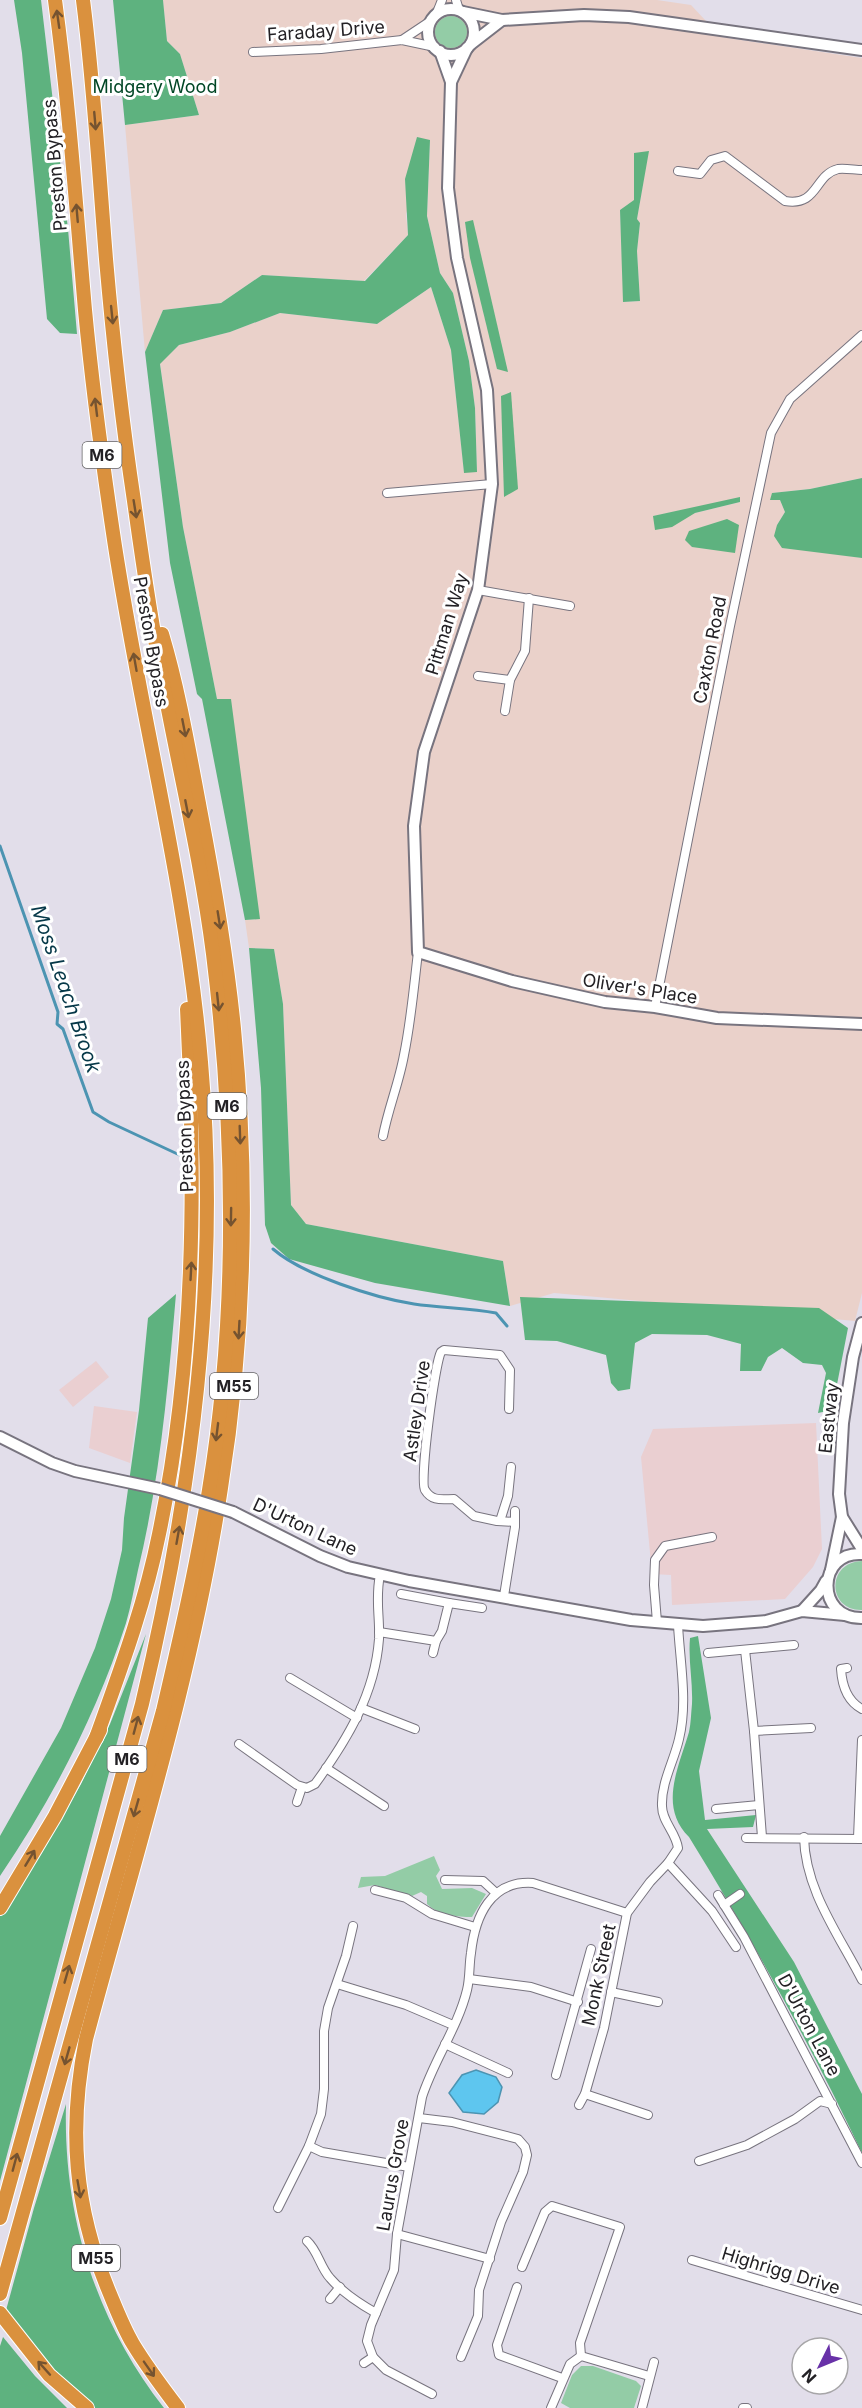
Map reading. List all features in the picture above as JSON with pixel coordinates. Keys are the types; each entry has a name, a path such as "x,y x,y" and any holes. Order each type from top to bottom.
{"highway":[{"name":"Preston Bypass","path":"56,0 88,332 108,501 135,662 181,905 201,1057 206,1159 205,1290"},
{"name":"Preston Bypass","path":"83,0 120,395 147,586"},
{"name":"M55","path":"147,586 173,671 210,861 224,951 234,1031 240,1117 243,1203 241,1277 237,1359 230,1428 212,1544 175,1714 86,2039 77,2088 75,2140 78,2183 104,2281 132,2343 178,2408"},
{"name":"M6","path":"0,2294 163,1711 191,1591 210,1487 225,1357 231,1203 221,1032 212,951 198,863 160,668 147,586"},
{"name":"M55","path":"96,1738 134,1629 154,1557 171,1470 182,1386 192,1251 193,1159 181,905"},
{"name":"M55","path":"0,1908 55,1816 121,1688 155,1581 178,1470 205,1290"},
{"name":"M6","path":"0,2218 136,1727 161,1624 189,1472 199,1388 205,1290"},
{"path":"0,2313 49,2374 87,2408"}],"street":[{"path":"442,0 429,34 437,49 454,54 469,46 474,31 469,17 460,7"},
{"path":"434,17 447,9 460,7 502,20 584,15 629,17 862,50"},
{"name":"Faraday Drive","path":"402,40 434,17"},
{"name":"Pittman Way","path":"451,82 469,46 502,20"},
{"name":"Faraday Drive","path":"253,52 321,49 402,40 437,49"},
{"name":"Pittman Way","path":"383,1136 405,1054 418,952 414,826 424,752 478,590 492,484 487,390 457,258 448,188 451,82 437,49"},
{"path":"678,171 700,174 711,160 725,156 785,201 793,202 811,195 822,181 838,169 862,170"},
{"name":"Caxton Road","path":"655,1006 730,626 771,433 790,399 862,335"},
{"path":"387,493 492,484"},
{"path":"478,590 570,606"},
{"path":"505,711 510,680 525,651 529,598"},
{"path":"478,676 510,680"},
{"name":"Oliver's Place","path":"418,952 557,992 605,1002 655,1006 717,1018 862,1024"},
{"name":"Eastway","path":"862,1323 853,1357 843,1423 839,1494 842,1517 862,1549"},
{"name":"Astley Drive","path":"509,1409 510,1370 500,1355 444,1350 441,1352 430,1411 423,1486 425,1492 435,1499 454,1499 474,1516 515,1522"},
{"name":"D'Urton Lane","path":"0,1437 52,1463 75,1471 160,1489 233,1512 320,1556 348,1567 380,1575 678,1625 710,1626 766,1621 802,1611 845,1615 861,1619"},
{"path":"500,1521 508,1496 510,1467"},
{"path":"504,1596 515,1511"},
{"name":"Eastway","path":"830,1574 842,1517"},
{"path":"657,1623 655,1560 665,1546 712,1537"},
{"path":"802,1611 821,1590 838,1562 846,1557 862,1554"},
{"path":"830,1574 828,1595 838,1610 845,1615"},
{"path":"239,1744 302,1787 307,1788 315,1784 348,1737 361,1708 376,1659 379,1632 376,1593 380,1575"},
{"path":"401,1594 482,1608"},
{"path":"433,1653 435,1641 442,1631 449,1603"},
{"name":"Monk Street","path":"579,2105 585,2094 611,1992 627,1913 650,1882 676,1854 678,1848 677,1839 665,1821 662,1807 664,1786 679,1739 682,1719 678,1625"},
{"path":"379,1632 435,1641"},
{"path":"708,1653 794,1645"},
{"path":"745,1650 762,1837"},
{"path":"847,1668 842,1669 844,1687 848,1696 862,1709"},
{"path":"290,1678 357,1718"},
{"path":"361,1708 415,1729"},
{"path":"754,1731 811,1728"},
{"path":"746,1838 860,1839 862,1740"},
{"path":"251,1765 256,1756"},
{"path":"326,1768 384,1806"},
{"path":"297,1802 302,1787"},
{"path":"716,1809 759,1805"},
{"path":"804,1838 804,1858 820,1902 859,1968 862,1980"},
{"path":"668,1863 712,1911 736,1947"},
{"path":"445,1880 483,1881 496,1893 518,1882 533,1883 627,1913"},
{"path":"375,1890 406,1898 432,1914 475,1927"},
{"name":"Laurus Grove","path":"373,2357 368,2341 376,2313 394,2270 397,2234 422,2097 428,2077 445,2044 467,1990 475,1927 484,1908 496,1893"},
{"path":"724,1905 740,1894"},
{"name":"D'Urton Lane","path":"718,1895 862,2163"},
{"path":"278,2208 309,2146 321,2114 324,2089 324,2031 328,2008 353,1926"},
{"path":"556,2075 591,1949"},
{"path":"469,1978 531,1988 578,2002"},
{"path":"337,1984 406,2005 453,2025"},
{"path":"611,1992 658,2002"},
{"path":"445,2044 508,2073"},
{"path":"585,2094 648,2115"},
{"path":"699,2161 747,2145 795,2119 820,2101 832,2104"},
{"path":"419,2118 452,2122 518,2139 525,2146 527,2155 523,2172 501,2222 479,2290 478,2316 461,2357"},
{"path":"309,2146 322,2152 409,2167"},
{"path":"522,2267 545,2212 552,2206 620,2227 580,2343 581,2356"},
{"path":"397,2234 490,2259"},
{"path":"307,2241 329,2277 359,2304 376,2313"},
{"name":"Highrigg Drive","path":"692,2260 862,2310"},
{"path":"330,2299 340,2287"},
{"path":"517,2287 497,2345 499,2355 562,2378"},
{"path":"581,2356 649,2376"},
{"path":"551,2408 570,2364 581,2356"},
{"path":"364,2363 373,2357 386,2370 432,2394"},
{"path":"642,2408 654,2362"}],"shaded area":[{"path":"163,0 657,0 691,5 721,37 862,58 862,478 810,489 772,493 771,500 780,500 785,512 777,525 831,553 862,558 862,1293 855,1321 554,1293 510,1306 503,1261 306,1224 291,1205 283,1004 274,949 249,948 245,920 259,919 230,699 217,699 183,527 160,363 179,345 230,332 280,313 377,324 431,287 451,350 464,472 477,471 475,408 469,361 453,293 440,273 427,216 430,140 406,214 408,235 364,281 262,275 221,303 163,310 145,352 125,125 199,115 180,54 167,41","holes":["648,153 637,219 640,223 637,251 640,301 624,302 620,210 635,200","740,498 740,502 695,513 654,516"]},
{"path":"96,1361 109,1377 73,1407 59,1390"},
{"path":"94,1406 137,1412 130,1463 89,1448"},
{"path":"816,1423 822,1549 813,1567 785,1599 672,1605 671,1575 652,1574 641,1457 653,1429"}],"green space":[{"path":"14,0 41,0 68,229 77,334 60,333 47,319 22,53"},
{"name":"Midgery Wood","path":"113,0 163,0 167,41 180,54 199,115 125,125"},
{"path":"451,16 463,20 467,32 463,44 451,48 439,44 435,32 439,20"},
{"path":"417,137 430,140 427,216 440,273 453,293 469,361 475,408 477,472 464,473 451,350 431,287 377,324 280,313 230,332 179,345 160,364 183,527 217,699 231,699 260,919 245,920 202,699 197,694 170,563 145,352 163,310 221,303 262,275 365,281 408,235 405,179"},
{"path":"649,151 637,219 640,223 637,251 640,301 623,302 620,210 634,200 634,153"},
{"path":"473,220 508,372 497,369 470,258 465,222"},
{"path":"511,392 518,489 504,497 501,396"},
{"path":"862,478 862,558 782,548 774,536 777,525 785,512 780,500 770,500 772,493 810,489"},
{"path":"740,497 740,502 695,513 672,527 655,530 653,516"},
{"path":"727,519 739,525 735,553 692,547 685,540 689,531"},
{"path":"249,948 274,949 283,1004 291,1205 306,1224 503,1261 510,1306 375,1283 289,1259 271,1243 265,1225 261,1088"},
{"path":"176,1294 158,1467 146,1536 126,1623 102,1690 72,1754 38,1816 0,1876 0,1836 61,1728 95,1648 111,1599 122,1550 148,1318"},
{"path":"520,1297 819,1308 848,1328 832,1410 818,1413 826,1373 822,1365 803,1363 782,1348 768,1357 761,1371 740,1371 741,1344 707,1335 652,1334 635,1343 630,1389 618,1391 611,1383 606,1355 557,1341 525,1340"},
{"path":"862,1561 862,1610 850,1608 842,1603 835,1586 842,1569 850,1563"},
{"path":"146,1634 0,2181 0,1916 48,1842 81,1784 110,1724"},
{"path":"698,1636 711,1718 699,1771 705,1820 756,1815 753,1827 707,1829 794,1962 862,2094 862,2153 780,1992 680,1825 675,1812 673,1799 676,1772 691,1722 690,1638"},
{"path":"434,1856 440,1870 436,1876 442,1889 472,1888 486,1894 472,1917 454,1916 437,1911 427,1904 427,1896 421,1892 412,1896 375,1885 358,1888 361,1877 385,1876"},
{"path":"66,2104 70,2186 77,2226 88,2265 119,2339 164,2408 95,2408 52,2369 5,2314"},
{"path":"3,2337 35,2376 67,2408 0,2408 0,2346"},
{"path":"581,2366 593,2366 636,2381 641,2386 634,2408 570,2408 561,2403 572,2375"}],"water":[{"path":"476,2070 496,2077 502,2087 498,2102 484,2114 463,2112 449,2093 462,2075"}],"waterway":[{"name":"Moss Leach Brook","path":"0,846 58,1012 57,1024 63,1029 93,1112 109,1122 186,1158"},
{"name":"Moss Leach Brook","path":"273,1249 302,1268 360,1291 414,1304 496,1313 507,1326"}]}
